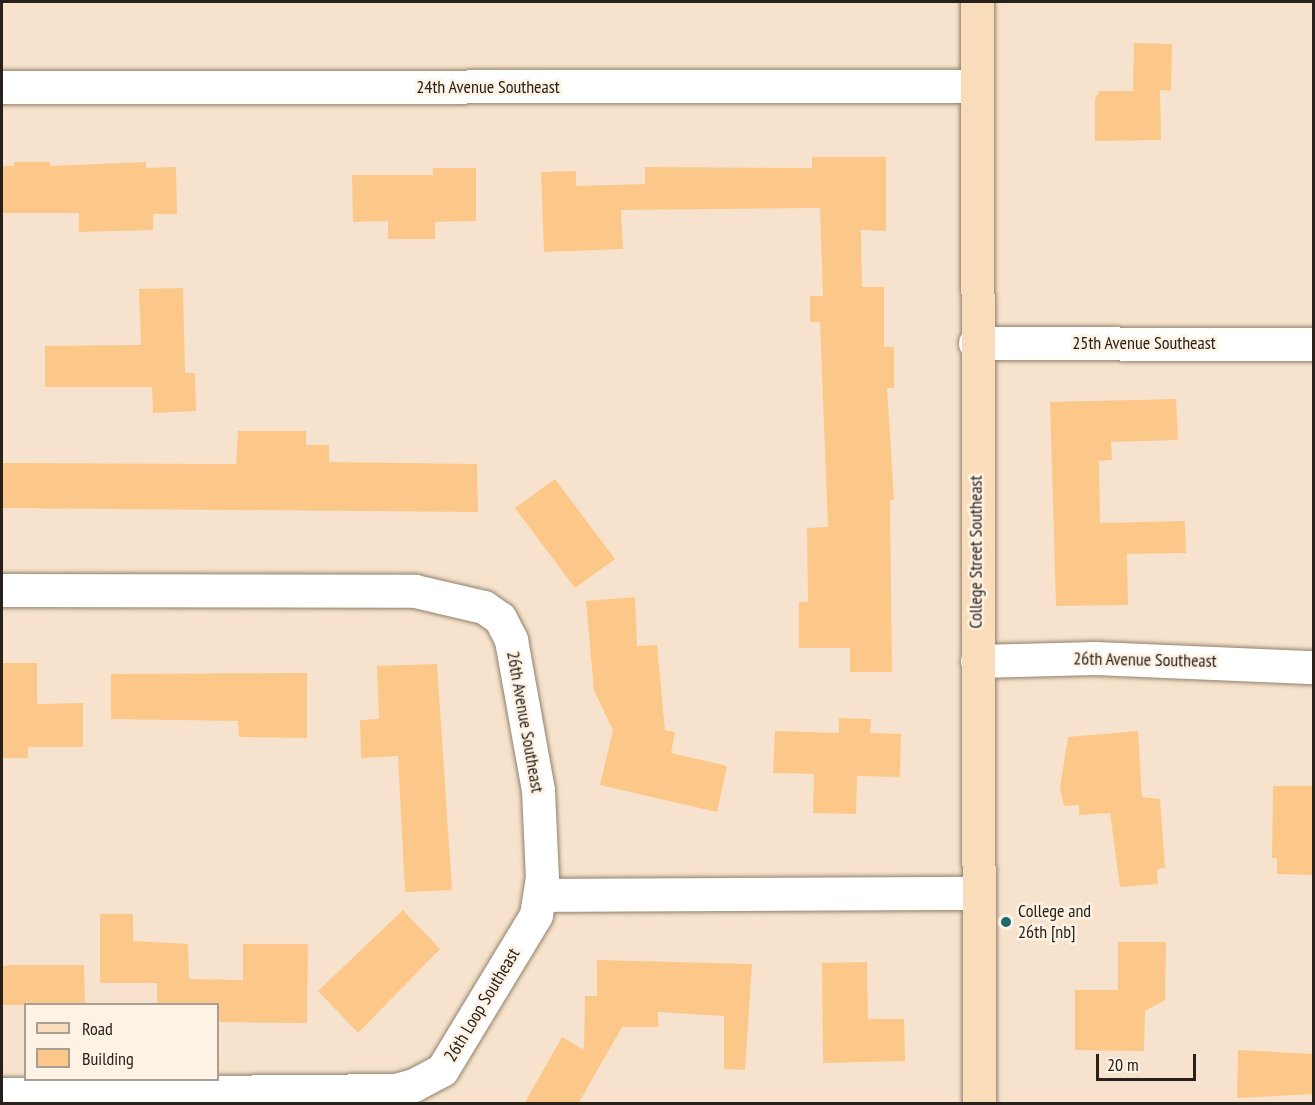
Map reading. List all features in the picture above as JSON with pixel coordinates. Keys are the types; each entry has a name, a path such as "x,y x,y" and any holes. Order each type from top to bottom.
{"main road":[{"name":"College Street Southeast","path":"977,2 974,86 979,1104"}],"street":[{"name":"24th Avenue Southeast","path":"2,87 974,86"},
{"name":"25th Avenue Southeast","path":"975,343 1314,344"},
{"name":"26th Avenue Southeast","path":"2,590 415,591 484,607 500,618 511,640 538,790 542,895"},
{"name":"26th Avenue Southeast","path":"977,661 1095,658 1314,667"},
{"path":"542,895 979,893"},
{"name":"26th Loop Southeast","path":"2,1094 395,1090 414,1085 442,1071 536,915 542,895"}],"building":[{"path":"1134,43 1172,44 1171,91 1160,90 1161,140 1095,141 1095,98 1100,91 1133,91"},
{"path":"812,157 886,157 886,231 861,230 862,287 884,287 884,347 894,347 894,388 887,388 894,500 890,500 892,672 850,672 850,648 799,648 799,602 808,602 807,528 828,527 820,322 810,322 810,296 823,296 820,208 621,210 623,249 544,252 541,172 576,171 576,186 645,184 645,167 812,168"},
{"path":"14,162 50,162 50,166 146,162 146,168 176,167 177,214 153,214 153,230 79,232 79,213 2,213 2,166 14,166"},
{"path":"433,168 476,168 476,221 435,222 435,239 388,239 388,221 353,222 352,175 433,175"},
{"path":"183,288 185,373 195,373 196,411 153,413 152,387 45,387 45,346 141,345 139,289"},
{"path":"1176,399 1178,440 1111,442 1112,460 1099,461 1100,523 1185,521 1186,553 1127,554 1128,605 1056,606 1050,402"},
{"path":"238,431 306,431 306,445 329,445 329,462 477,464 478,512 2,508 2,463 236,464"},
{"path":"555,479 615,559 575,588 515,508"},
{"path":"635,597 637,646 657,645 665,730 675,732 671,753 727,766 717,812 600,785 613,730 594,691 586,601"},
{"path":"2,663 37,663 37,704 83,703 83,747 28,747 28,758 2,758"},
{"path":"437,664 452,890 405,892 398,756 361,758 360,720 379,719 377,666"},
{"path":"307,673 307,738 239,737 238,721 111,719 111,674"},
{"path":"839,718 871,719 870,733 901,734 900,777 857,776 856,814 813,813 814,774 773,773 775,731 839,733"},
{"path":"1138,731 1142,797 1160,799 1165,868 1157,869 1158,884 1120,887 1110,813 1079,815 1079,805 1064,806 1060,788 1068,737"},
{"path":"1273,786 1314,786 1314,875 1277,874 1277,858 1272,858"},
{"path":"403,910 440,949 358,1033 318,991"},
{"path":"100,914 133,914 133,941 188,944 189,979 243,980 243,944 308,944 307,1023 219,1022 219,1003 157,1003 157,983 100,983"},
{"path":"1118,942 1166,942 1165,1000 1145,1011 1144,1051 1075,1050 1075,990 1118,990"},
{"path":"597,960 752,964 745,1070 724,1069 724,1016 658,1012 658,1027 622,1027 578,1104 524,1104 562,1037 584,1050 585,996 597,996"},
{"path":"867,962 868,1019 904,1019 905,1061 823,1063 822,963"},
{"path":"84,965 85,1003 2,1005 2,966"},
{"path":"1238,1050 1314,1054 1314,1094 1237,1098"}],"place":[{"name":"College and 26th [nb]","path":"1006,922"}]}
